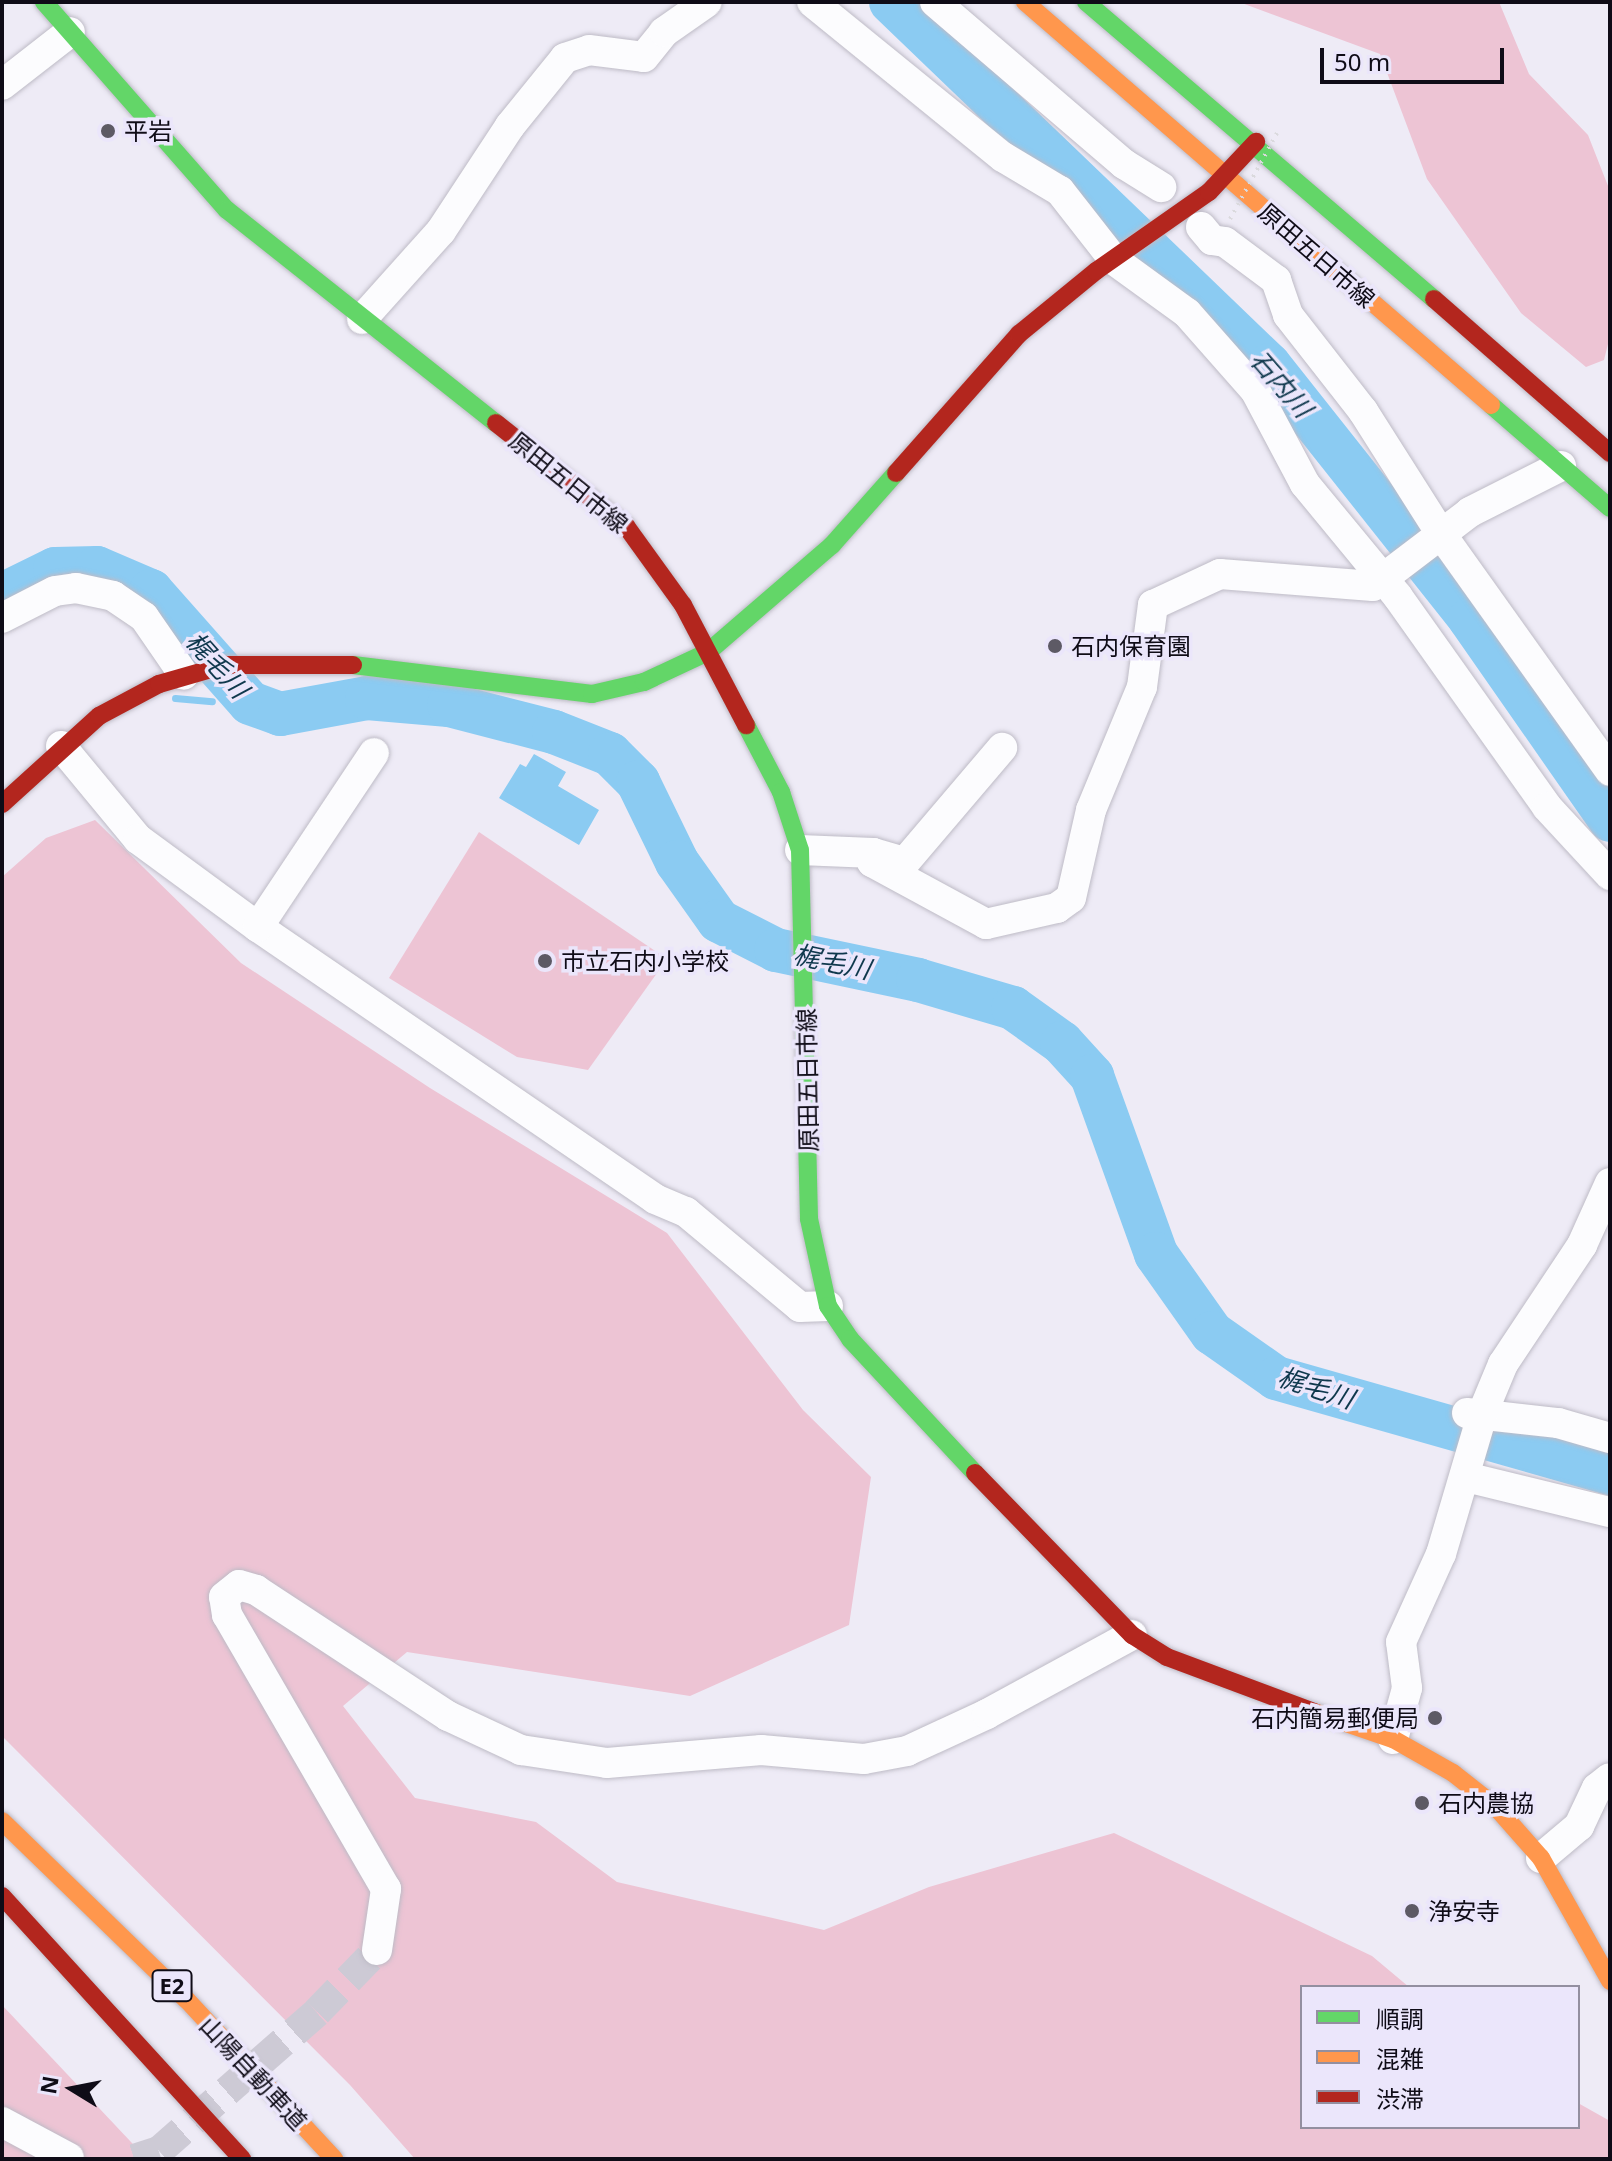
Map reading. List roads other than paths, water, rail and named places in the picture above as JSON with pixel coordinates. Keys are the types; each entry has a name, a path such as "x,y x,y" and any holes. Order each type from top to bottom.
{"main road":[{"name":"原田五日市線","path":"44,2 227,210 626,526 662,572 781,792 800,850 809,1219 828,1306 850,1339 1091,1598 1132,1635 1167,1657 1232,1684 1393,1739 1453,1773 1495,1806 1541,1858 1610,1981"},
{"name":"原田五日市線","path":"1025,2 1610,508"},
{"name":"原田五日市線","path":"1086,2 1256,142 1610,453"},
{"path":"2,804 61,746 128,698 188,674 233,664 316,661 592,694 644,682 708,652 832,545 1019,334 1117,256 1203,220 1226,175 1256,142"},
{"name":"山陽自動車道","path":"2,1821 186,1999 334,2159"},
{"name":"E2","path":"2,1896 242,2159"}],"street":[{"path":"362,319 441,231 510,126 565,58 589,50 644,57 664,32 707,2"},
{"path":"812,2 1003,157 1060,191 1117,256 1177,304 1242,374 1266,407 1305,484 1385,577 1547,807 1610,875"},
{"path":"935,2 1124,164 1161,187"},
{"path":"2,85 70,32"},
{"path":"1203,220 1212,240 1223,240 1270,273 1288,315 1363,411 1438,536 1610,771"},
{"path":"873,853 872,862 986,924 1057,908 1071,898 1091,810 1142,687 1153,605 1220,574 1373,586 1438,536 1538,473 1561,466"},
{"path":"2,618 55,591 76,588 113,596 144,617 188,674"},
{"path":"61,746 138,839 258,927 655,1199 686,1212 800,1307 828,1306"},
{"path":"800,850 873,853 905,862 1002,748"},
{"path":"258,927 374,753"},
{"path":"1393,1739 1407,1688 1401,1642 1441,1554 1467,1473 1477,1416 1503,1364 1582,1245 1610,1183"},
{"path":"1477,1416 1565,1424 1610,1438"},
{"path":"1467,1473 1610,1512"},
{"path":"377,1950 386,1889 227,1615 224,1597 239,1585 256,1590 448,1716 521,1750 607,1763 761,1750 864,1759 907,1751 987,1714 1132,1635"},
{"path":"1541,1858 1579,1826 1597,1788 1610,1778"},
{"path":"2,2122 69,2158"}],"water":[{"path":"534,754 566,772 558,786 599,810 579,845 499,798 520,764 526,767"}],"waterway":[{"name":"石内川","path":"891,2 1269,365 1470,619 1610,820"},
{"name":"梶毛川","path":"2,595 55,569 97,568 151,591 250,703 280,714 367,698 449,705 554,732 610,754 638,782 677,862 719,921 776,950 918,980 1013,1008 1062,1043 1092,1076 1156,1254 1212,1333 1276,1378 1610,1473"},
{"path":"175,698 212,701"}],"tunnel":[{"path":"134,2159 159,2151 317,2012 377,1950"}],"place":[{"name":"平岩","path":"108,131"},
{"name":"石内保育園","path":"1055,646"},
{"name":"市立石内小学校","path":"545,961"},
{"name":"石内簡易郵便局","path":"1435,1718"},
{"name":"石内農協","path":"1422,1803"},
{"name":"浄安寺","path":"1412,1911"}]}
